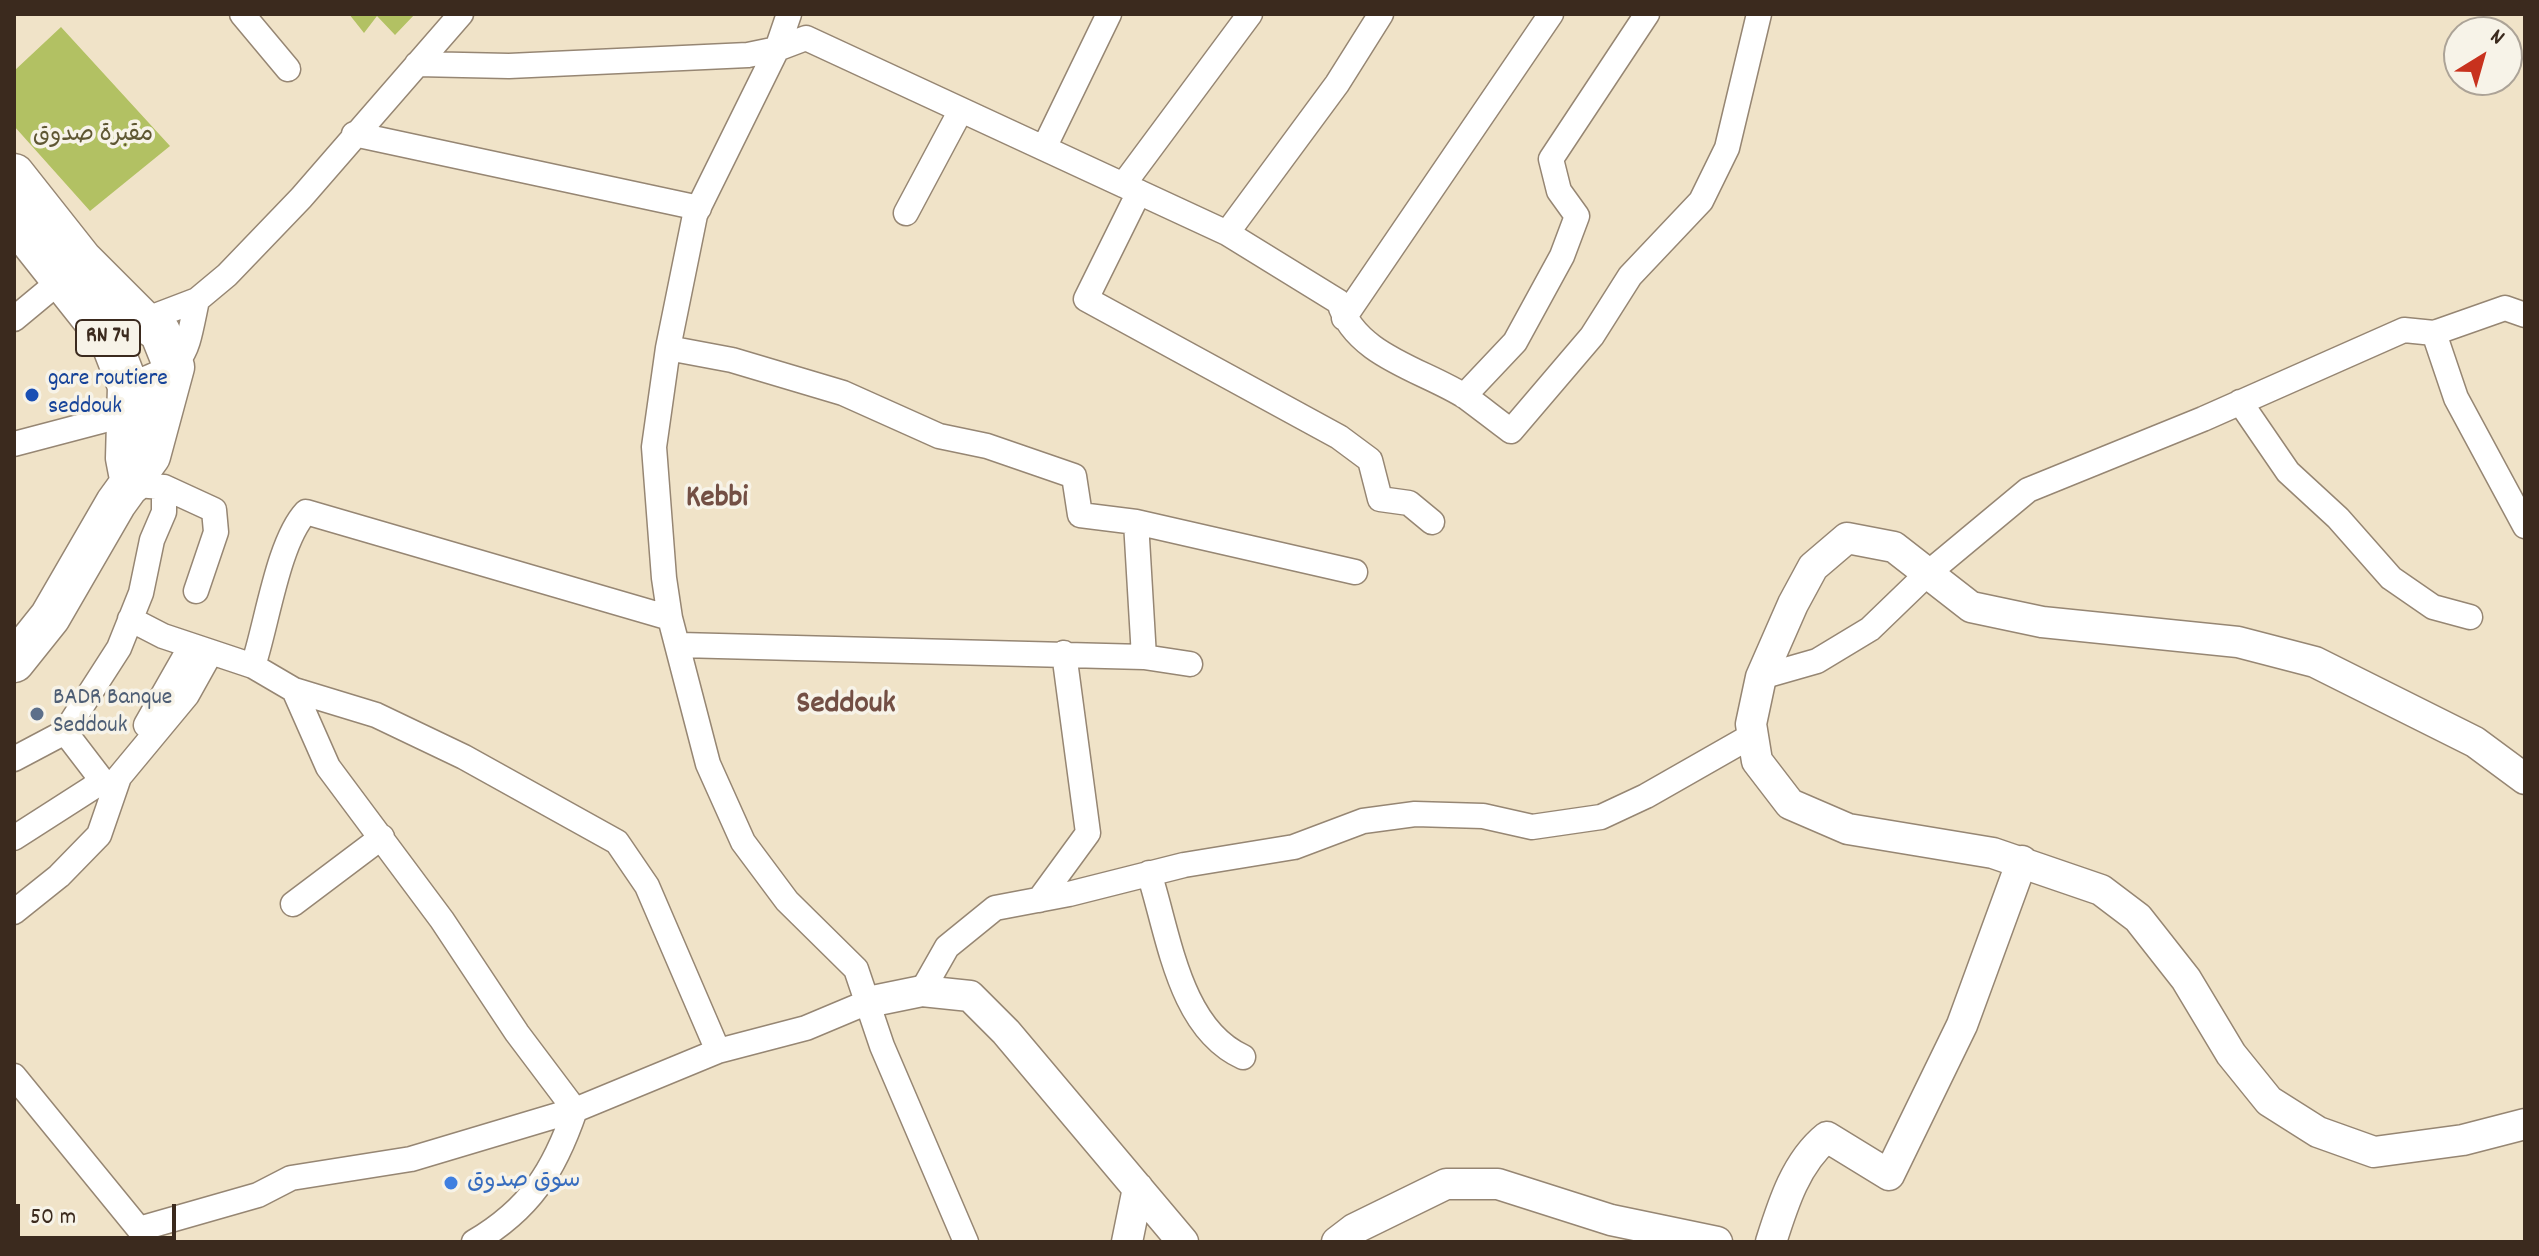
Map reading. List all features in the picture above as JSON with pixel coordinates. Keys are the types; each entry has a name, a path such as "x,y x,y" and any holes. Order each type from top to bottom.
{"main road":[{"name":"RN 74","path":"14,174 82,260 126,330 126,458 147,486"},
{"name":"RN 74","path":"14,220 61,280 126,330 160,332 174,367 150,456 147,486"},
{"name":"RN 74","path":"14,662 50,617 116,503 147,486"}],"street":[{"path":"242,14 288,69"},
{"path":"126,330 197,300 227,275 301,198 461,14"},
{"path":"789,14 777,49 699,208 668,348 654,447 670,618 680,645 708,764 743,842 787,901 856,969 887,1060 966,1242"},
{"path":"1044,148 1109,14"},
{"path":"1250,14 1131,188 1086,299 1339,437 1370,460 1380,499 1409,503 1432,522"},
{"path":"1227,233 1337,84 1381,14"},
{"path":"1344,318 1551,14"},
{"path":"1464,396 1515,342 1562,256 1577,216 1559,191 1551,159 1647,14"},
{"path":"417,64 509,66 748,55 806,38 1227,233 1339,302 1344,318 1382,355 1464,396 1511,431 1592,336 1630,276 1701,201 1727,148 1759,14"},
{"path":"906,213 961,110"},
{"path":"354,134 699,208"},
{"path":"14,319 61,280"},
{"path":"14,444 128,400 174,367 187,346 197,300"},
{"path":"1761,677 1817,661 1870,629 1927,574 2028,490 2404,330 2434,333 2505,308 2525,315"},
{"path":"2434,333 2456,398 2525,526"},
{"path":"668,348 732,360 843,393 939,436 1055,467 1074,476 1080,515 1136,522 1355,572"},
{"path":"2240,402 2288,472 2338,518 2391,578 2433,607 2470,617"},
{"path":"147,486 214,510 216,532 196,591"},
{"path":"14,759 65,732 119,648 164,512 147,486"},
{"path":"253,666 284,554 296,523 306,512 670,618"},
{"path":"1136,522 1144,657"},
{"path":"2525,779 2475,742 2315,662 2238,642 2042,622 1971,607 1894,547 1847,538 1813,567 1761,677 1751,724 1757,761 1790,804 1848,829 2022,861 2101,890 2138,918 2186,979 2231,1054 2269,1101 2318,1132 2374,1152 2463,1140 2525,1124"},
{"path":"130,619 201,649 253,666 294,690 376,715 464,757 617,842 647,886 718,1051"},
{"path":"680,645 1064,653 1144,657 1190,664"},
{"path":"14,838 101,779 147,724 201,649"},
{"path":"14,912 59,876 99,835 119,777 187,695 201,649"},
{"path":"1039,900 1088,833 1064,653"},
{"path":"294,690 328,767 382,837 517,1033 575,1110"},
{"path":"65,732 101,779"},
{"path":"922,991 947,947 995,908 1149,873 1294,847 1363,821 1402,815 1483,816 1532,827 1601,817 1646,796 1753,735"},
{"path":"293,904 382,837"},
{"path":"1771,1242 1792,1183 1811,1149 1827,1137 1889,1175 1962,1025 2022,861"},
{"path":"1149,873 1189,1005 1221,1047 1243,1057"},
{"path":"14,1076 132,1235 258,1195 291,1178 411,1159 575,1110 718,1051 806,1028 868,1002 922,991 970,996 1006,1032 1183,1242"},
{"path":"474,1242 499,1227 544,1183 561,1152 575,1110"},
{"path":"1337,1242 1354,1229 1446,1184 1498,1184 1611,1220 1717,1242"},
{"path":"1127,1242 1138,1188"}],"green space":[{"path":"349,14 415,14 395,35 377,16 364,33"},
{"name":"مقبرة صدوق","path":"61,27 170,146 90,211 14,126 14,71"}],"place":[{"name":"gare routiere seddouk","path":"32,395"},
{"name":"BADR Banque Seddouk","path":"37,714"},
{"name":"سوق صدوق","path":"451,1183"}],"district":[{"name":"Kebbi","path":"717,501"},
{"name":"Seddouk","path":"846,707"}]}
